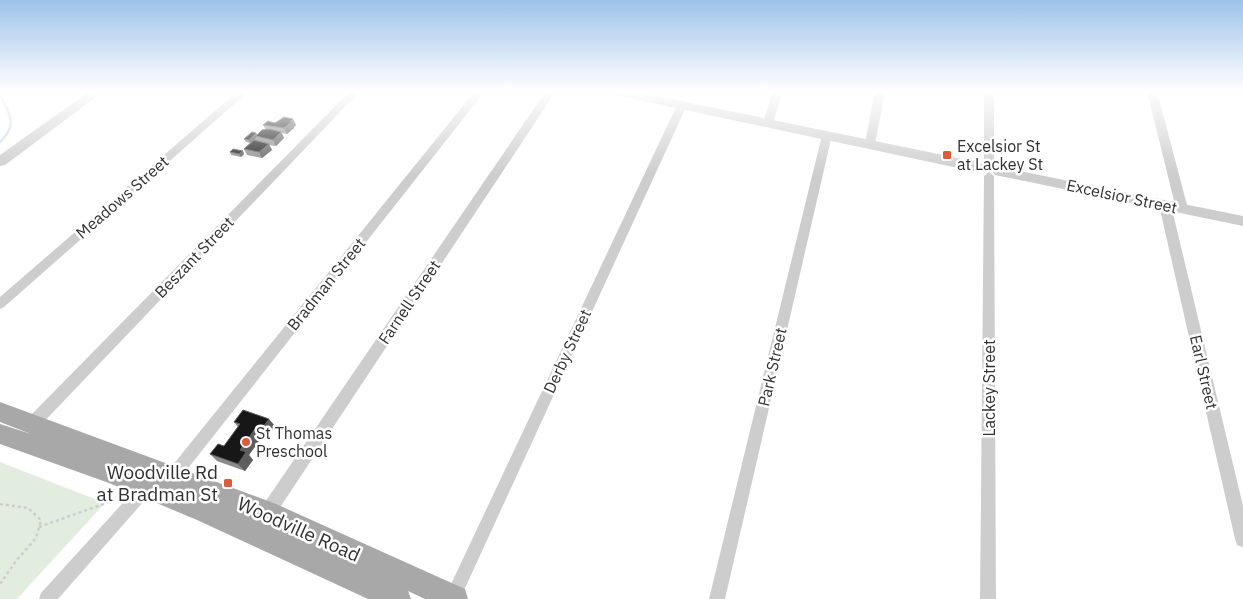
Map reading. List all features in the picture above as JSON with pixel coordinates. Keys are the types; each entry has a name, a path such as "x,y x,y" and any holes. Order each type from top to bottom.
{"main road":[{"name":"Woodville Road","path":"0,412 267,513 454,598"},
{"name":"Woodville Road","path":"0,434 112,473 206,511 398,599"}],"street":[{"path":"0,162 59,119"},
{"name":"Meadows Street","path":"0,304 212,119"},
{"name":"Beszant Street","path":"32,424 328,119"},
{"name":"Bradman Street","path":"173,476 458,119"},
{"name":"Farnell Street","path":"267,513 532,119"},
{"name":"Derby Street","path":"454,598 676,119"},
{"name":"Excelsior Street","path":"749,119 1243,221"},
{"path":"768,123 769,119"},
{"path":"870,144 875,119"},
{"name":"Lackey Street","path":"988,599 989,119"},
{"path":"1159,119 1182,209"},
{"name":"Park Street","path":"717,599 827,135"},
{"name":"Earl Street","path":"1165,205 1243,539"},
{"path":"47,599 146,488"}],"path":[{"path":"39,526 112,501"},
{"path":"0,504 24,505 34,510 41,520 36,538 16,561 0,584"}],"green space":[{"path":"0,462 105,503 17,599 0,599"}],"building":[{"path":"281,119 293,119 284,128 263,125 268,121 275,123"},
{"path":"269,129 281,132 273,140 256,136 262,130"},
{"path":"252,132 256,133 249,140 244,139"},
{"path":"254,140 269,144 259,152 244,149"},
{"path":"233,149 243,151 239,154 230,152"},
{"path":"243,410 269,419 260,431 255,429 240,450 246,452 238,464 210,454 218,444 224,446 240,424 234,422"}],"waterway":[{"path":"0,142 9,130 11,125 10,119"}],"place":[{"name":"Excelsior St at Lackey St","path":"947,155"},
{"name":"St Thomas Preschool","path":"246,442"},
{"name":"Woodville Rd at Bradman St","path":"228,483"}]}
